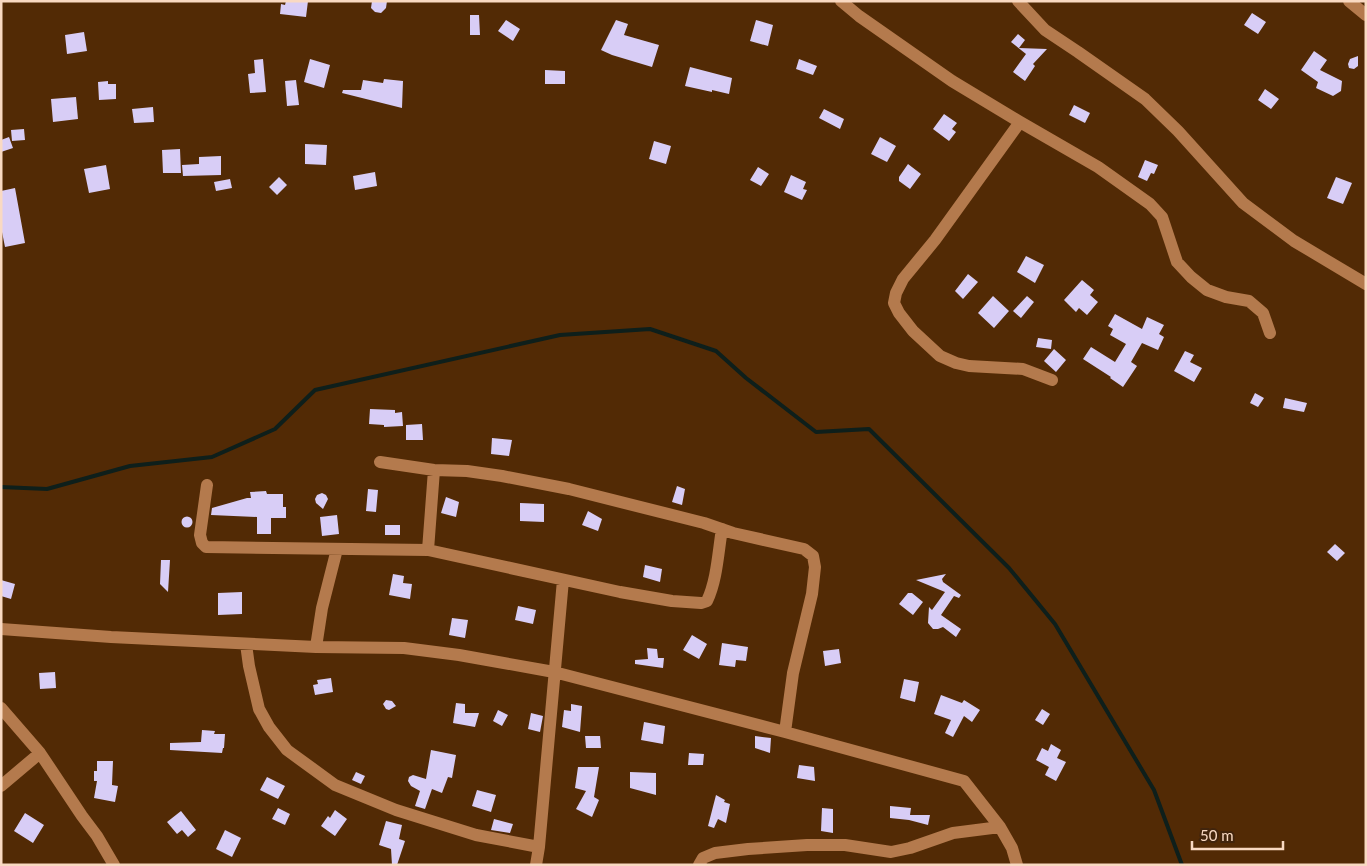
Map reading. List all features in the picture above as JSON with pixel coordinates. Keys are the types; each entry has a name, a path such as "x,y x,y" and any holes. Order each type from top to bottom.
{"street":[{"path":"841,1 859,16 952,81 1098,167 1150,204 1162,217 1177,262 1207,290 1249,301 1262,312 1270,333"},
{"path":"1018,1 1045,30 1145,99 1178,131 1243,203 1294,241 1366,284"},
{"path":"1349,1 1366,15"},
{"path":"1020,122 935,240 903,280 896,292 894,303 913,331 940,356 969,366 1023,369 1052,380"},
{"path":"380,462 434,470 467,471 502,476 560,488 704,523 733,533 804,549 813,556 815,566 812,594 793,674 785,732"},
{"path":"428,550 434,470"},
{"path":"207,485 200,534 202,543 206,547 428,550 562,580 672,601 702,603 707,601 714,578 722,529"},
{"path":"316,648 322,608 337,549"},
{"path":"536,865 562,580"},
{"path":"1,628 111,637 316,648 404,648 459,655 554,672 964,781 1000,827 1012,848 1017,865"},
{"path":"246,644 259,709 269,727 288,750 335,785 396,810 476,835 539,847"},
{"path":"1,708 40,753 97,836 114,865"},
{"path":"1,786 40,753"},
{"path":"699,865 703,858 714,852 807,845 845,845 891,852 910,848 953,833 1000,827"}],"building":[{"path":"286,1 308,1 306,17 280,14 281,4 285,5"},
{"path":"372,1 387,1 386,8 381,13 375,12 371,8"},
{"path":"1252,13 1266,22 1258,34 1244,25"},
{"path":"470,15 479,15 480,35 470,35"},
{"path":"506,20 520,29 513,41 498,31"},
{"path":"616,20 628,24 624,35 659,45 652,67 601,50"},
{"path":"756,20 773,25 768,46 750,41"},
{"path":"84,32 87,51 67,54 65,35"},
{"path":"1018,34 1025,40 1019,48 1047,49 1033,64 1035,66 1025,81 1013,72 1026,54 1011,42"},
{"path":"1314,51 1327,60 1320,70 1342,81 1341,91 1333,96 1316,88 1318,82 1301,70"},
{"path":"1358,56 1358,66 1354,69 1349,68 1350,59"},
{"path":"263,59 266,92 250,93 248,74 255,73 254,60"},
{"path":"310,59 330,65 324,88 304,82"},
{"path":"799,59 817,66 813,75 796,69"},
{"path":"690,67 732,78 729,94 685,86"},
{"path":"545,70 565,71 565,84 545,84"},
{"path":"384,79 403,81 402,108 342,93 343,90 361,90 363,80 383,83"},
{"path":"296,80 299,105 287,106 285,81"},
{"path":"108,81 108,84 116,84 116,99 99,100 98,82"},
{"path":"1265,89 1279,99 1271,109 1258,100"},
{"path":"76,97 78,119 53,122 51,99"},
{"path":"1074,105 1090,113 1085,123 1069,115"},
{"path":"153,107 154,122 134,123 132,109"},
{"path":"824,109 844,119 840,129 819,118"},
{"path":"944,114 957,123 952,129 956,132 949,141 933,129"},
{"path":"24,129 25,140 12,141 11,130"},
{"path":"9,137 13,148 1,152 1,140"},
{"path":"880,137 896,146 887,162 871,154"},
{"path":"654,141 671,146 666,164 649,159"},
{"path":"305,144 327,145 326,165 305,164"},
{"path":"180,149 181,173 163,173 162,150"},
{"path":"221,156 221,175 183,176 182,165 199,164 199,157"},
{"path":"1145,160 1158,165 1154,174 1151,173 1147,181 1138,177"},
{"path":"908,164 921,174 910,189 899,181 899,177"},
{"path":"106,165 110,189 89,193 84,169"},
{"path":"758,167 769,174 761,186 750,180"},
{"path":"375,172 377,186 355,190 353,176"},
{"path":"791,175 806,182 803,189 807,190 802,200 784,192"},
{"path":"279,177 287,185 277,195 269,187"},
{"path":"1336,177 1352,183 1343,204 1327,198"},
{"path":"230,179 232,188 216,191 214,182"},
{"path":"15,188 25,243 5,247 1,227 1,191"},
{"path":"1026,256 1044,265 1035,283 1017,272"},
{"path":"968,274 978,282 963,299 955,291"},
{"path":"1082,280 1094,290 1090,295 1098,302 1087,315 1079,308 1076,312 1064,300"},
{"path":"993,296 1009,311 994,328 978,313"},
{"path":"1027,296 1034,302 1021,318 1013,311"},
{"path":"1115,314 1142,329 1147,317 1164,325 1159,334 1164,337 1158,350 1142,343 1131,362 1137,366 1123,387 1083,359 1091,347 1115,362 1126,344 1110,335 1113,329 1108,326"},
{"path":"1038,338 1052,340 1051,349 1036,347"},
{"path":"1054,349 1066,360 1056,372 1044,361"},
{"path":"1185,351 1194,355 1190,362 1202,368 1194,382 1174,371"},
{"path":"1255,393 1264,398 1258,407 1250,403"},
{"path":"1285,398 1307,403 1304,412 1283,408"},
{"path":"370,409 395,410 395,413 402,412 403,426 384,427 384,425 369,424"},
{"path":"422,424 423,440 406,440 406,425"},
{"path":"492,438 512,440 509,456 491,454"},
{"path":"677,486 685,489 682,505 672,502"},
{"path":"368,489 378,490 376,512 366,511"},
{"path":"266,491 267,494 283,494 283,507 286,507 286,518 271,518 271,534 257,534 257,517 211,515 212,508 251,498 250,492"},
{"path":"322,493 328,499 323,509 316,503 315,499 317,495"},
{"path":"446,497 459,502 456,517 441,513"},
{"path":"520,503 544,504 544,522 520,521"},
{"path":"588,511 602,519 598,531 582,525"},
{"path":"337,515 339,534 322,536 320,517"},
{"path":"187,516 193,522 187,528 181,522"},
{"path":"385,525 400,525 400,535 385,535"},
{"path":"1335,544 1345,553 1337,561 1327,552"},
{"path":"161,560 170,560 168,592 160,584"},
{"path":"645,565 662,569 660,582 643,577"},
{"path":"393,574 404,576 403,583 412,584 410,599 389,595"},
{"path":"946,574 942,579 943,582 961,595 959,598 954,596 941,615 961,629 956,637 943,627 933,629 928,623 929,607 932,610 945,592 916,580"},
{"path":"1,580 15,584 11,599 1,596"},
{"path":"242,592 242,614 218,615 218,593"},
{"path":"908,593 912,593 923,602 913,615 899,604"},
{"path":"518,606 536,610 533,624 515,620"},
{"path":"452,618 468,620 465,638 449,635"},
{"path":"692,635 707,644 699,659 683,650"},
{"path":"722,643 748,647 746,661 736,660 735,667 719,665"},
{"path":"647,648 657,649 658,658 664,658 663,668 635,664 635,660 648,659"},
{"path":"839,649 841,663 825,666 823,651"},
{"path":"55,672 56,688 40,689 39,673"},
{"path":"331,678 333,692 315,695 313,685 318,684 317,680"},
{"path":"904,679 919,682 915,702 900,698"},
{"path":"941,695 962,703 964,700 980,710 972,722 964,716 953,737 945,733 951,720 934,714"},
{"path":"386,700 392,701 396,706 389,710 386,709 383,704"},
{"path":"456,703 465,704 465,713 479,713 475,727 453,723"},
{"path":"571,704 582,706 580,732 562,727 564,710 571,711"},
{"path":"1042,709 1050,714 1043,725 1035,720"},
{"path":"498,710 508,715 502,726 493,721"},
{"path":"531,713 543,716 540,732 528,729"},
{"path":"644,722 665,726 663,744 641,740"},
{"path":"202,730 215,731 214,734 225,734 222,753 170,750 170,743 201,742"},
{"path":"585,736 600,736 601,748 586,748"},
{"path":"755,736 771,738 770,753 755,748"},
{"path":"1051,744 1061,750 1057,758 1066,762 1056,781 1045,775 1049,767 1036,760 1042,748 1048,751"},
{"path":"431,750 456,755 452,778 448,777 442,793 432,789 425,809 415,806 420,791 411,786 408,781 409,777 413,775 426,779"},
{"path":"689,753 704,754 703,765 688,765"},
{"path":"97,761 113,761 112,785 118,786 115,802 94,798 97,781 94,781 94,771 97,771"},
{"path":"799,765 814,767 815,781 797,778"},
{"path":"578,767 599,767 594,797 599,800 592,817 576,809 586,791 575,788"},
{"path":"356,772 365,776 361,784 352,780"},
{"path":"630,772 656,773 656,795 630,788"},
{"path":"267,777 285,786 278,799 260,790"},
{"path":"477,790 496,795 491,812 472,806"},
{"path":"716,795 725,800 724,802 730,804 726,823 718,819 714,828 708,826"},
{"path":"890,806 911,808 910,815 930,815 928,825 890,818"},
{"path":"278,808 290,814 285,825 272,819"},
{"path":"822,808 833,809 833,833 821,831"},
{"path":"335,810 347,819 335,836 321,826 328,816 330,818"},
{"path":"181,811 196,830 188,837 182,830 177,834 167,822"},
{"path":"25,813 44,825 33,843 14,831"},
{"path":"494,819 513,824 510,833 491,830"},
{"path":"386,821 402,825 399,839 405,841 397,865 392,865 391,849 379,845"},
{"path":"225,830 241,838 232,857 216,849"}],"waterway":[{"path":"1,487 47,489 130,466 212,457 275,429 315,390 560,335 650,329 716,351 746,378 816,432 869,429 1009,568 1055,624 1154,790 1182,865"}]}
